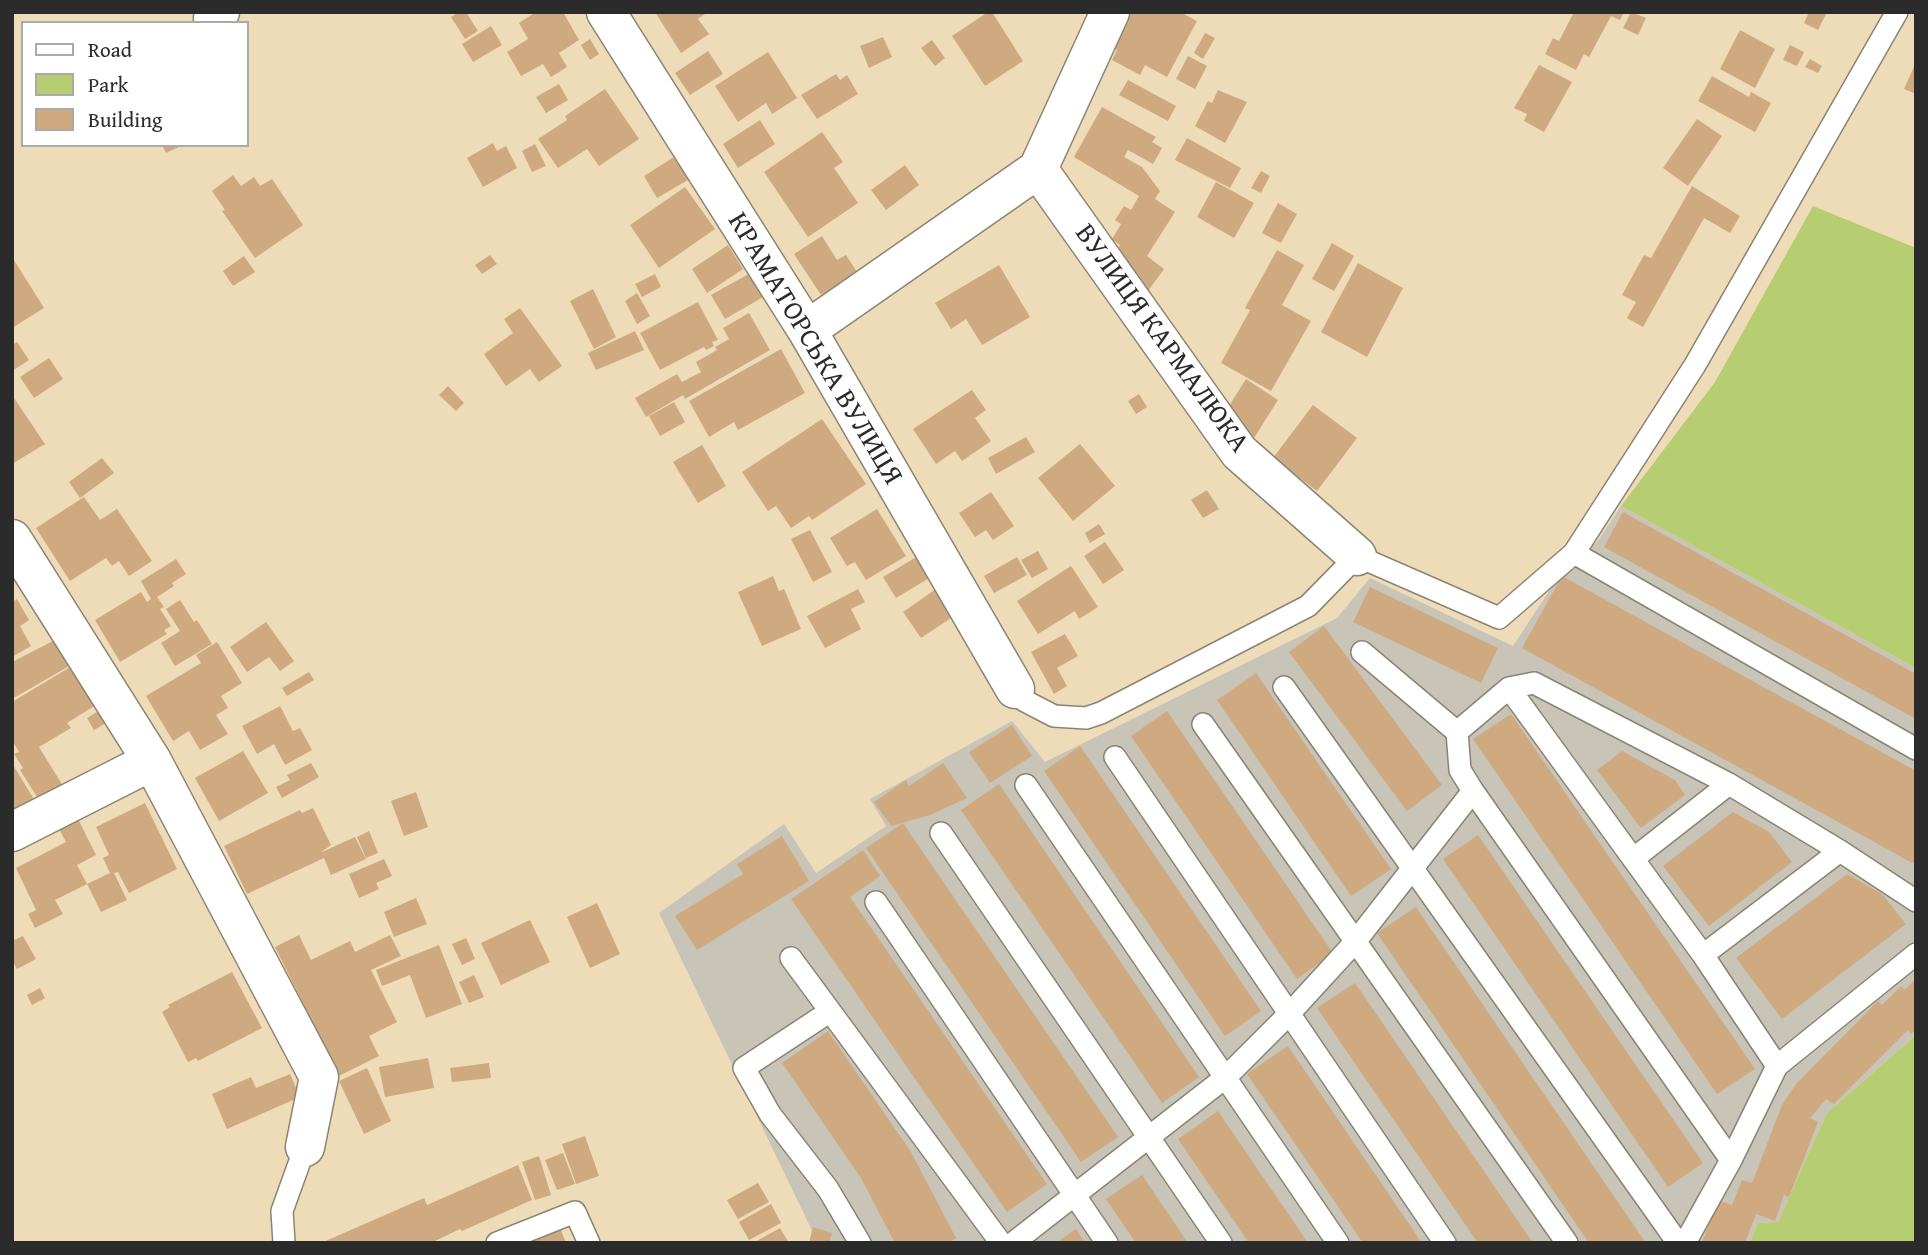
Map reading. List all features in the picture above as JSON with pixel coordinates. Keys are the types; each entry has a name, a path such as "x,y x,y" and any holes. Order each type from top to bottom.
{"street":[{"name":"КРАМАТОРСЬКА ВУЛИЦЯ","path":"606,12 807,330 1015,689"},
{"path":"807,330 1038,169 1110,12"},
{"name":"ВУЛИЦЯ КАРМАЛЮКА","path":"1038,169 1239,452 1357,556"},
{"path":"12,539 152,761 319,1077 305,1147"},
{"path":"12,832 152,761"}],"lane":[{"path":"1015,689 1032,705 1054,716 1086,718 1101,713 1308,606 1357,556 1499,618 1574,553 1695,365 1897,12"},
{"path":"1574,553 1916,749"},
{"path":"1362,652 1457,732 1461,770 1474,791 1731,1160"},
{"path":"1457,732 1509,688 1534,683 1729,784 1916,901"},
{"path":"1284,687 1678,1243"},
{"path":"1509,688 1703,955 1777,1066"},
{"path":"1203,724 1567,1243"},
{"path":"1115,757 1445,1243"},
{"path":"1633,859 1729,784"},
{"path":"1026,785 1338,1243"},
{"path":"1013,1243 1226,1077 1355,942 1474,791"},
{"path":"941,833 1221,1243"},
{"path":"1703,955 1840,851"},
{"path":"876,902 1107,1243"},
{"path":"1685,1243 1731,1160 1777,1066 1916,954"},
{"path":"791,958 1001,1243"},
{"path":"829,1012 744,1068 770,1114 828,1189 860,1243"},
{"path":"284,1243 282,1211 305,1147"},
{"path":"497,1243 575,1212 589,1243"}],"shaded area":[{"path":"1621,506 1916,668 1916,1035 1827,1113 1778,1222 1758,1223 1750,1243 818,1243 659,913 784,824 816,873 886,826 870,799 1012,721 1045,762 1337,618 1370,578 1513,646 1559,576 1597,542"}],"green space":[{"path":"1813,206 1916,248 1916,668 1621,506 1715,382"},
{"path":"1916,1035 1916,1243 1750,1243 1758,1223 1778,1222 1827,1113"}],"building":[{"path":"459,12 466,12 478,31 465,39 451,17"},
{"path":"536,12 563,12 579,40 559,53 567,67 551,77 543,64 521,76 507,52 528,39 519,23"},
{"path":"655,12 708,12 698,19 709,34 681,53"},
{"path":"992,12 1023,61 985,86 952,36"},
{"path":"1123,12 1180,12 1197,21 1167,77 1145,65 1140,75 1112,60 1117,50 1106,45"},
{"path":"1574,12 1624,12 1620,20 1611,16 1589,57 1584,54 1576,70 1545,54 1553,38 1559,41"},
{"path":"1631,12 1646,18 1638,35 1623,28"},
{"path":"1809,12 1827,12 1818,30 1804,23"},
{"path":"491,26 502,45 473,62 462,44"},
{"path":"1740,30 1775,49 1755,88 1720,69"},
{"path":"1205,33 1215,38 1203,59 1194,53"},
{"path":"883,37 892,57 869,68 860,46"},
{"path":"590,39 599,54 590,60 581,45"},
{"path":"932,40 945,58 935,66 921,48"},
{"path":"1790,45 1804,52 1797,66 1783,60"},
{"path":"708,51 723,74 690,95 675,73"},
{"path":"768,52 797,98 772,114 766,103 738,122 715,86"},
{"path":"1188,56 1207,66 1195,89 1176,79"},
{"path":"1810,59 1822,66 1818,73 1805,67"},
{"path":"1916,62 1916,94 1904,89"},
{"path":"1539,65 1572,82 1544,132 1524,121 1527,114 1514,108"},
{"path":"836,74 840,80 847,75 858,94 817,119 801,95"},
{"path":"1712,76 1749,97 1751,92 1771,103 1755,132 1698,101"},
{"path":"1128,80 1176,106 1168,121 1119,95"},
{"path":"559,84 568,100 546,113 536,97"},
{"path":"605,89 639,139 599,166 587,149 558,168 538,139 567,120 565,116"},
{"path":"1218,90 1247,102 1225,143 1195,126 1208,101 1212,103"},
{"path":"1102,107 1156,137 1152,142 1162,148 1153,164 1128,150 1124,157 1142,167 1160,191 1155,199 1175,212 1147,256 1164,269 1148,291 1111,257 1120,245 1112,239 1121,224 1115,220 1124,206 1131,210 1139,196 1074,157"},
{"path":"1697,119 1722,136 1688,186 1663,168"},
{"path":"760,120 775,144 738,168 723,144"},
{"path":"822,132 843,162 834,168 858,203 808,237 764,172"},
{"path":"1187,138 1241,168 1230,188 1175,160"},
{"path":"493,143 497,151 506,146 517,168 483,187 467,158"},
{"path":"535,144 546,166 532,172 522,151"},
{"path":"163,147 179,147 166,153"},
{"path":"674,157 688,180 657,198 644,176"},
{"path":"905,165 919,185 886,210 871,190"},
{"path":"1261,171 1270,176 1261,193 1251,188"},
{"path":"233,175 241,186 254,177 260,186 272,179 303,225 255,258 222,211 225,210 212,191"},
{"path":"1216,182 1254,203 1234,238 1197,217"},
{"path":"1692,186 1740,216 1730,233 1704,218 1643,327 1627,318 1636,302 1622,295 1644,255 1651,258"},
{"path":"685,187 715,229 659,268 630,225"},
{"path":"1278,203 1297,214 1281,243 1262,233"},
{"path":"822,236 837,260 846,255 857,272 821,295 794,254"},
{"path":"1332,243 1354,256 1334,291 1312,279"},
{"path":"728,245 743,269 707,293 692,269"},
{"path":"1277,250 1304,265 1282,305 1311,321 1271,391 1221,363 1250,310 1245,308"},
{"path":"490,255 497,264 482,274 475,265"},
{"path":"244,256 255,272 233,286 223,271"},
{"path":"12,257 44,308 12,328"},
{"path":"1358,263 1403,288 1367,357 1321,332"},
{"path":"999,265 1030,317 982,345 966,319 951,329 935,303"},
{"path":"752,272 765,296 725,319 711,295"},
{"path":"655,274 661,287 642,297 635,284"},
{"path":"593,289 616,337 594,349 570,301"},
{"path":"637,293 650,316 637,324 625,301"},
{"path":"698,302 718,340 712,342 714,346 706,350 704,347 660,370 640,333"},
{"path":"520,308 562,366 539,382 530,369 506,386 484,354 513,333 504,319"},
{"path":"749,313 770,350 685,399 683,395 646,417 635,398 677,374 682,382 701,372 696,362 717,350 715,347 729,339 723,328"},
{"path":"635,331 644,350 596,370 588,353"},
{"path":"17,342 29,360 12,371 12,345"},
{"path":"781,349 805,393 738,430 734,422 709,437 689,401"},
{"path":"49,358 63,379 34,398 20,377"},
{"path":"1246,379 1278,400 1254,438 1222,417"},
{"path":"448,386 464,403 456,411 439,395"},
{"path":"972,390 986,410 975,418 991,441 962,461 955,451 936,464 913,429"},
{"path":"1139,394 1147,407 1136,414 1128,401"},
{"path":"12,395 45,444 12,464"},
{"path":"674,402 685,422 660,436 649,416"},
{"path":"1313,405 1357,438 1317,491 1273,458"},
{"path":"822,419 866,484 812,520 809,516 791,528 776,506 768,511 742,472"},
{"path":"1026,437 1035,452 996,474 988,458"},
{"path":"1080,444 1115,486 1073,521 1038,478"},
{"path":"702,445 726,486 698,503 673,462"},
{"path":"102,458 114,473 80,498 69,482"},
{"path":"1207,490 1219,509 1203,518 1191,500"},
{"path":"991,492 1014,526 993,540 986,530 975,537 959,513"},
{"path":"84,497 100,520 117,509 152,561 129,576 119,561 112,566 106,558 70,581 36,528"},
{"path":"877,509 906,556 866,580 855,562 847,566 830,538"},
{"path":"1623,512 1916,674 1916,719 1604,547"},
{"path":"1099,524 1105,534 1090,543 1085,533"},
{"path":"810,530 832,572 813,582 791,539"},
{"path":"1105,542 1124,570 1103,584 1084,556"},
{"path":"1038,551 1048,569 1032,578 1021,560"},
{"path":"918,556 931,577 896,598 883,577"},
{"path":"1017,557 1027,575 994,593 984,576"},
{"path":"176,559 186,574 157,597 164,607 160,609 171,626 164,630 167,634 120,662 95,620 141,592 147,602 151,599 141,581"},
{"path":"1071,566 1098,607 1079,619 1075,611 1038,634 1017,601"},
{"path":"773,576 779,591 784,589 801,629 762,646 738,592"},
{"path":"1562,576 1916,771 1916,865 1522,648"},
{"path":"1370,587 1498,648 1481,683 1353,622"},
{"path":"858,589 865,602 851,609 861,629 825,648 807,616"},
{"path":"936,589 954,616 921,638 903,612"},
{"path":"17,599 29,620 20,626 31,646 12,657 12,602"},
{"path":"180,600 212,644 175,666 161,643 180,631 166,609"},
{"path":"266,622 294,661 280,671 269,657 247,672 230,647"},
{"path":"1324,626 1442,785 1407,811 1289,652"},
{"path":"1065,634 1078,656 1057,668 1067,686 1054,694 1031,652"},
{"path":"55,640 71,665 12,699 12,662"},
{"path":"217,642 242,683 221,696 228,708 216,715 228,734 200,750 189,731 173,741 146,696 201,663 196,655"},
{"path":"72,666 96,705 67,723 71,728 39,747 63,786 39,800 20,770 23,768 14,754 19,752 12,740 12,702"},
{"path":"309,672 314,680 287,696 282,688"},
{"path":"1256,673 1391,869 1351,896 1217,700"},
{"path":"280,706 293,731 300,728 312,750 285,765 274,744 257,754 242,726"},
{"path":"105,707 113,719 94,730 87,718"},
{"path":"1167,711 1333,953 1297,979 1131,736"},
{"path":"1511,714 1755,1069 1717,1094 1473,739"},
{"path":"1012,725 1032,756 990,783 969,752"},
{"path":"1080,746 1261,1011 1225,1036 1044,771"},
{"path":"243,751 268,793 219,821 195,778"},
{"path":"1622,751 1675,780 1685,795 1641,828 1597,770"},
{"path":"12,763 35,801 12,814"},
{"path":"311,763 319,777 282,798 276,787 290,780 287,775"},
{"path":"943,763 967,798 930,815 891,826 874,802 906,780 909,786"},
{"path":"999,784 1199,1077 1162,1103 961,810"},
{"path":"416,792 428,827 404,836 391,801"},
{"path":"145,803 177,869 129,893 118,872 114,873 127,900 101,912 87,884 110,873 103,858 109,855 96,827"},
{"path":"313,808 331,845 320,853 355,837 366,859 331,875 324,858 247,894 224,846 300,810 302,813"},
{"path":"1733,812 1769,832 1792,862 1709,926 1663,866"},
{"path":"78,819 96,855 77,865 87,884 55,900 63,914 35,928 28,914 36,910 16,868 66,842 59,829"},
{"path":"903,823 1118,1137 1081,1162 866,848"},
{"path":"369,831 378,853 366,858 357,837"},
{"path":"1478,835 1703,1163 1668,1187 1443,859"},
{"path":"782,836 809,881 697,950 675,916 743,874 737,864"},
{"path":"863,850 880,876 850,897 1047,1184 1007,1212 791,899"},
{"path":"384,859 392,876 376,883 379,889 359,898 349,874"},
{"path":"1847,874 1882,894 1906,924 1782,1019 1736,958"},
{"path":"416,898 427,924 394,937 384,912"},
{"path":"597,903 620,954 590,968 567,917"},
{"path":"1416,907 1646,1243 1589,1243 1377,933"},
{"path":"530,920 550,962 501,985 481,943"},
{"path":"299,935 311,960 350,941 355,952 390,935 401,956 371,970 397,1022 369,1036 379,1056 339,1076 275,947"},
{"path":"23,936 36,959 17,969 12,960 12,941"},
{"path":"466,938 475,959 462,965 452,944"},
{"path":"439,945 462,1004 426,1018 410,975 382,986 376,970"},
{"path":"232,972 262,1028 198,1061 196,1058 188,1062 162,1012 170,1007 168,1005"},
{"path":"474,975 484,997 469,1003 459,982"},
{"path":"1916,978 1916,1029 1911,1034 1908,1030 1834,1104 1826,1099 1810,1118 1818,1122 1789,1197 1784,1195 1775,1221 1756,1214 1745,1243 1702,1243 1718,1200 1732,1205 1742,1180 1752,1183 1782,1105 1796,1084 1878,1001 1882,1005 1901,986 1905,990"},
{"path":"1355,983 1533,1243 1478,1243 1317,1008"},
{"path":"40,988 45,998 32,1005 27,995"},
{"path":"828,1031 911,1152 956,1238 947,1243 895,1243 861,1178 782,1063"},
{"path":"1288,1046 1422,1243 1363,1243 1247,1074"},
{"path":"428,1058 434,1088 385,1097 379,1067"},
{"path":"489,1063 491,1078 452,1082 450,1068"},
{"path":"367,1068 391,1121 364,1134 339,1081"},
{"path":"290,1074 300,1097 227,1129 212,1094 251,1077 256,1088"},
{"path":"1218,1111 1308,1243 1249,1243 1178,1139"},
{"path":"585,1136 599,1176 576,1184 562,1144"},
{"path":"563,1153 575,1184 557,1190 545,1160"},
{"path":"539,1156 551,1195 535,1200 522,1162"},
{"path":"518,1165 532,1200 462,1231 460,1229 431,1243 321,1243 424,1198 427,1205"},
{"path":"1142,1175 1188,1243 1136,1243 1106,1199"},
{"path":"758,1183 769,1202 738,1219 727,1200"},
{"path":"771,1204 781,1223 749,1240 739,1222"},
{"path":"813,1227 832,1233 829,1243 809,1243"},
{"path":"560,1228 566,1243 527,1243"},
{"path":"780,1228 789,1243 753,1243"},
{"path":"1076,1229 1085,1243 1056,1243"}]}
